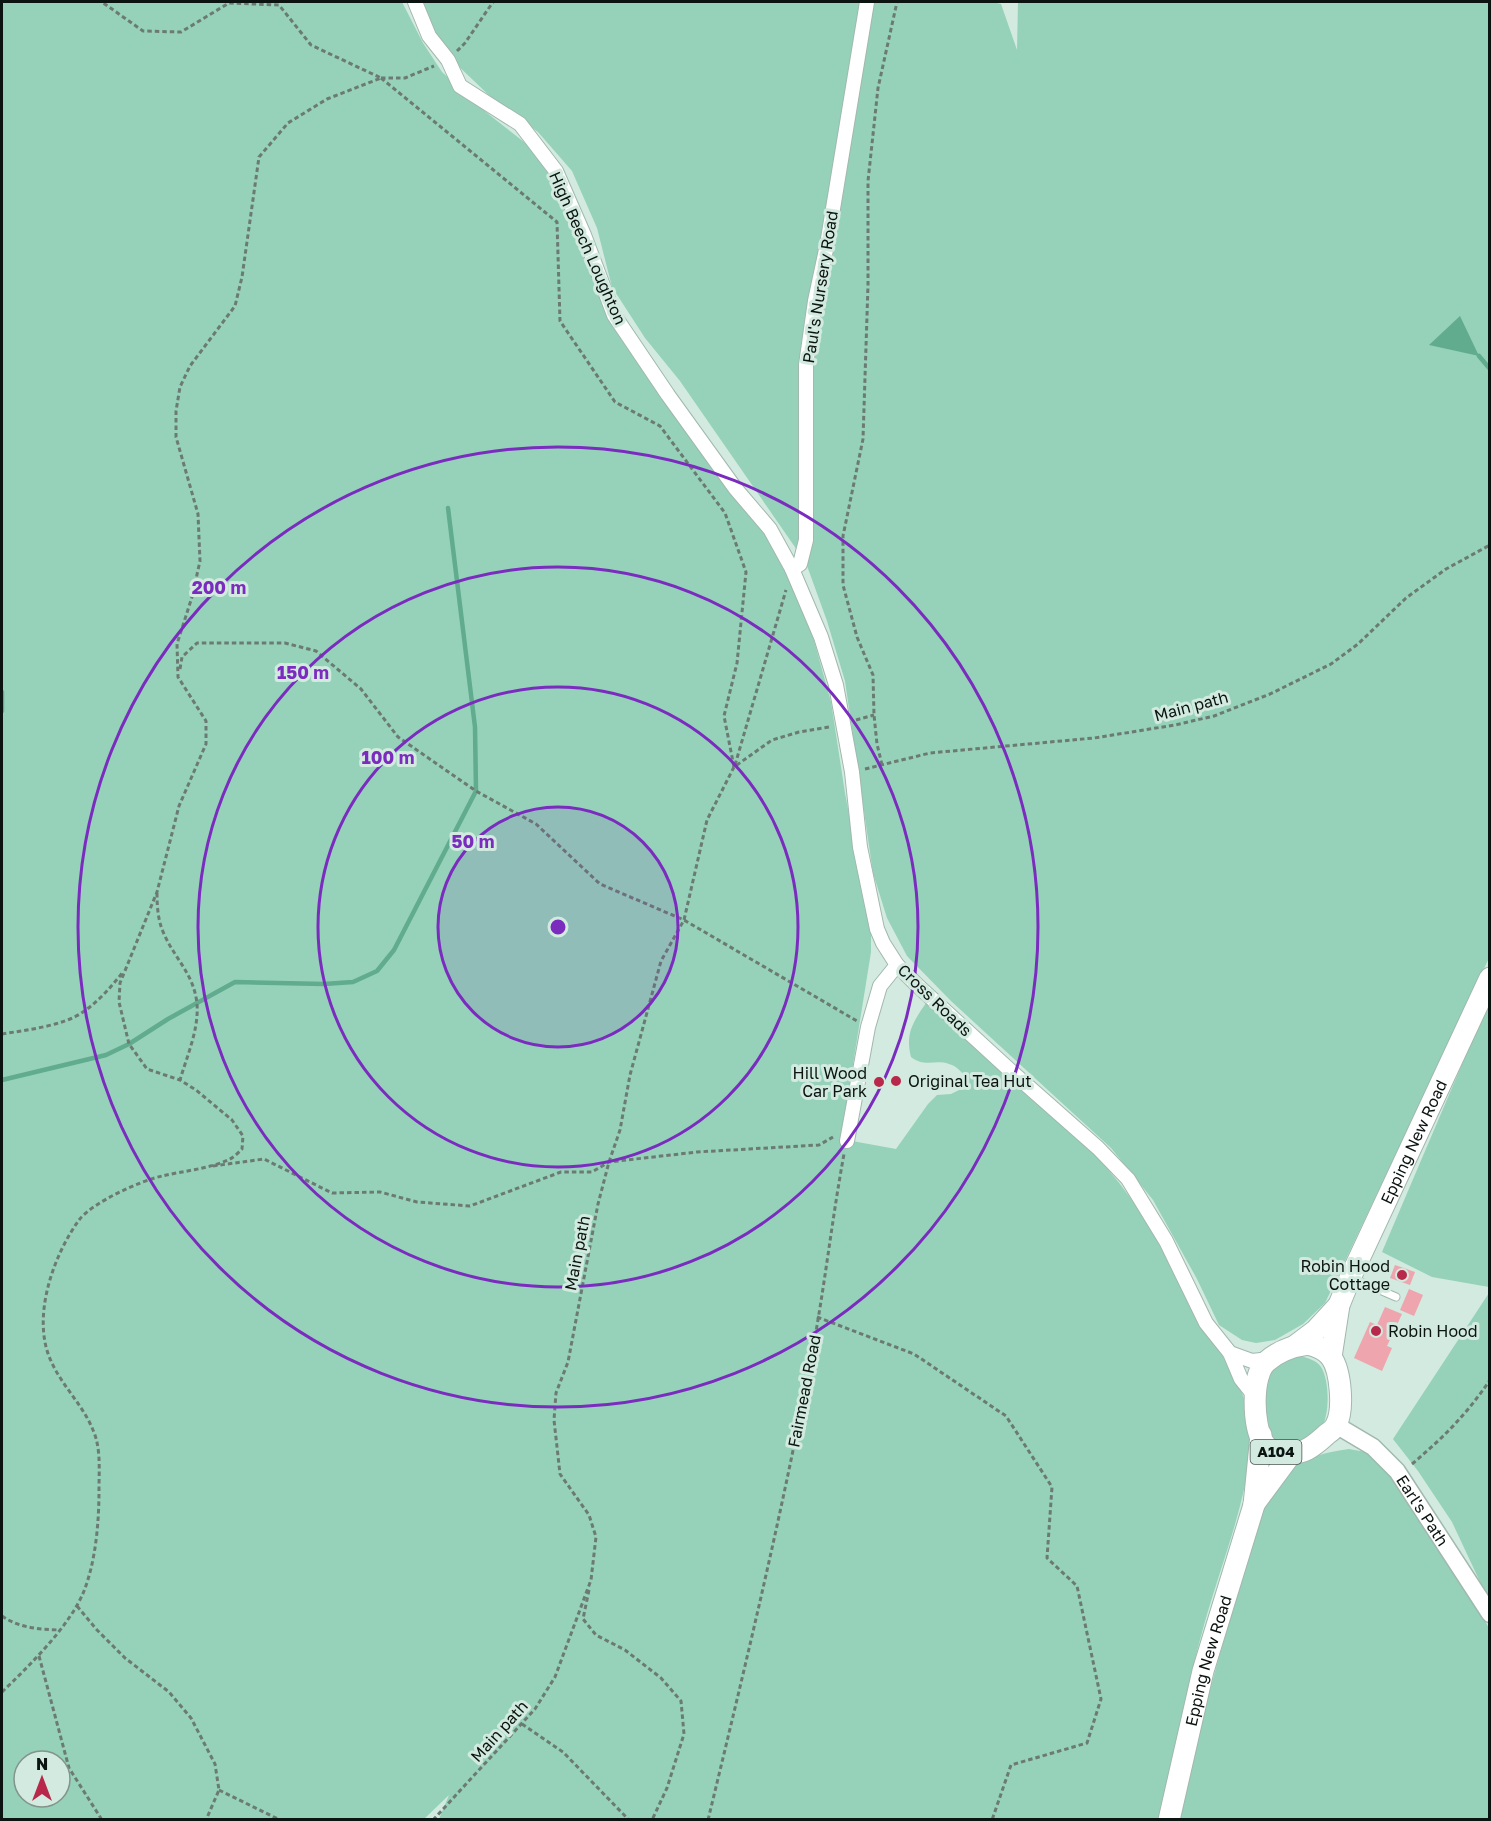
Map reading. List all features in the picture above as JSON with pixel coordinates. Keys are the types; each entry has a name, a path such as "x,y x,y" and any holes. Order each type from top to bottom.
{"main road":[{"name":"Epping New Road","path":"1331,1357 1339,1305 1350,1278 1490,978"},
{"name":"Epping New Road","path":"1295,1346 1315,1330 1339,1305"},
{"path":"1270,1359 1295,1346 1308,1344 1318,1347 1331,1357 1339,1377 1341,1404 1336,1425"},
{"name":"A104","path":"1270,1359 1264,1363 1258,1375 1256,1398 1261,1435 1271,1451 1291,1454 1303,1452 1314,1447 1336,1425"},
{"name":"Epping New Road","path":"1169,1820 1203,1671 1254,1505 1261,1435"},
{"name":"Epping New Road","path":"1254,1505 1291,1454"}],"street":[{"name":"High Beech Loughton","path":"415,2 429,36 448,60 460,86 520,124 556,171 584,235 614,315 728,478 770,529 792,568"},
{"name":"Paul's Nursery Road","path":"792,568 801,564 806,540 806,365 867,2"},
{"name":"Cross Roads","path":"792,568 821,637 836,685 852,772 861,847 877,929 883,943 897,965 1005,1066 1098,1148 1128,1179 1166,1241 1206,1323 1230,1353 1241,1379 1256,1398"},
{"path":"848,1134 868,1027 880,986 897,965"},
{"path":"1230,1353 1252,1361 1270,1359"},
{"name":"Earl's Path","path":"1336,1425 1373,1447 1399,1475 1490,1614"}],"lane":[{"path":"1350,1278 1396,1297"}],"path":[{"path":"102,2 143,31 181,32 229,3 279,5 310,45 381,78 557,222 560,321 615,402 660,426 725,513 746,572 737,663 724,716 734,767"},
{"path":"2,1692 39,1656 77,1605 85,1590 96,1542 99,1518 98,1452 94,1432 85,1412 51,1362 44,1340 44,1301 58,1257 80,1219 99,1202 158,1177 230,1160 242,1149 243,1136 232,1120 196,1090 180,1080 147,1069 129,1044 119,1002 120,983 157,892 179,806 206,744 206,721 178,677 177,644 192,597 200,561 198,514 176,437 176,411 180,387 190,366 235,306 242,277 259,157 288,123 327,99 381,78 405,78 448,60 465,43 493,2"},
{"path":"882,765 876,734 873,675 857,637 843,585 843,536 863,440 868,285 868,181 878,88 897,2"},
{"name":"Main path","path":"852,772 930,753 1094,738 1175,725 1214,716 1270,694 1331,664 1358,644 1406,598 1446,569 1490,545"},
{"path":"734,767 792,568"},
{"path":"178,677 182,657 196,643 285,643 316,651 361,689 398,737 476,791 536,824 600,884 684,920 868,1027"},
{"name":"Main path","path":"433,1820 535,1709 555,1677 591,1580 596,1537 589,1515 560,1474 554,1420 556,1393 568,1362 584,1271 609,1162 620,1130 630,1075 661,961 684,920 707,820 734,767 772,740 843,723"},
{"path":"157,892 158,916 164,935 188,972 197,1003 196,1026 180,1080"},
{"path":"2,1034 31,1030 81,1013 106,993 126,969"},
{"path":"194,1168 264,1159 332,1193 380,1192 417,1202 470,1206 561,1172 592,1172 609,1162 697,1152 819,1145 848,1134"},
{"name":"Fairmead Road","path":"708,1820 768,1573 818,1317 830,1232 848,1134"},
{"path":"818,1317 914,1354 1006,1416 1052,1487 1047,1558 1077,1586 1101,1699 1087,1743 1011,1765 992,1820"},
{"path":"1399,1475 1448,1433 1490,1380"},
{"path":"591,1580 583,1619 596,1635 625,1650 661,1678 681,1701 684,1734 667,1788 652,1820"},
{"path":"77,1605 96,1630 125,1658 169,1692 191,1718 215,1764 219,1790 206,1820"},
{"path":"2,1616 32,1629 59,1630"},
{"path":"39,1656 69,1768 102,1820"},
{"path":"522,1724 563,1752 629,1820"},
{"path":"219,1790 280,1820"}],"shaded area":[{"path":"2,2 402,2 423,43 442,72 487,113 524,142 549,170 568,211 598,288 771,538 795,585 813,637 831,702 871,932 871,952 841,1139 896,1149 937,1095 951,1094 965,1087 968,1079 954,1066 921,1062 911,1057 909,1042 911,1028 926,1003 1035,1096 1087,1145 1110,1172 1142,1215 1193,1309 1229,1366 1248,1412 1251,1445 1244,1490 1198,1649 1159,1819 439,1819 449,1795 424,1819 2,1820"},
{"path":"420,2 993,2 1001,4 1017,50 1018,2 1489,2 1489,958 1325,1303 1303,1324 1275,1340 1256,1343 1242,1340 1219,1325 1197,1279 1153,1200 1111,1148 951,1001 907,956 887,918 873,873 845,681 806,563 680,381 645,338 612,287 597,228 572,171 538,132 495,101 451,59 431,29"},
{"path":"1460,316 1479,356 1429,345"},
{"path":"1489,1001 1489,1287 1432,1277 1382,1252"},
{"path":"1489,1293 1489,1601 1452,1522 1418,1471 1393,1439"},
{"path":"1300,1356 1314,1361 1321,1367 1326,1381 1328,1399 1326,1417 1320,1431 1297,1448 1276,1442 1274,1439 1267,1419 1264,1390 1269,1375 1274,1369"},
{"path":"1349,1449 1371,1453 1385,1461 1432,1528 1489,1628 1489,1819 1178,1820 1220,1653 1268,1496 1276,1482 1291,1468 1309,1458"}],"building":[{"name":"Robin Hood Cottage","path":"1395,1265 1415,1272 1410,1285 1390,1278"},
{"path":"1409,1289 1423,1295 1414,1316 1400,1310"},
{"path":"1385,1307 1402,1314 1387,1346 1392,1348 1382,1371 1354,1358 1370,1322 1377,1325"}],"waterway":[{"path":"1479,356 1490,369"},
{"path":"2,1080 106,1055 235,982 324,984 353,982 377,971 394,950 476,791 475,727 448,508"},
{"path":"2,692 2,711"}],"place":[{"name":"Original Tea Hut","path":"896,1081"},
{"name":"Hill Wood Car Park","path":"879,1082"},
{"name":"Robin Hood Cottage","path":"1402,1275"},
{"name":"Robin Hood","path":"1376,1331"}]}
